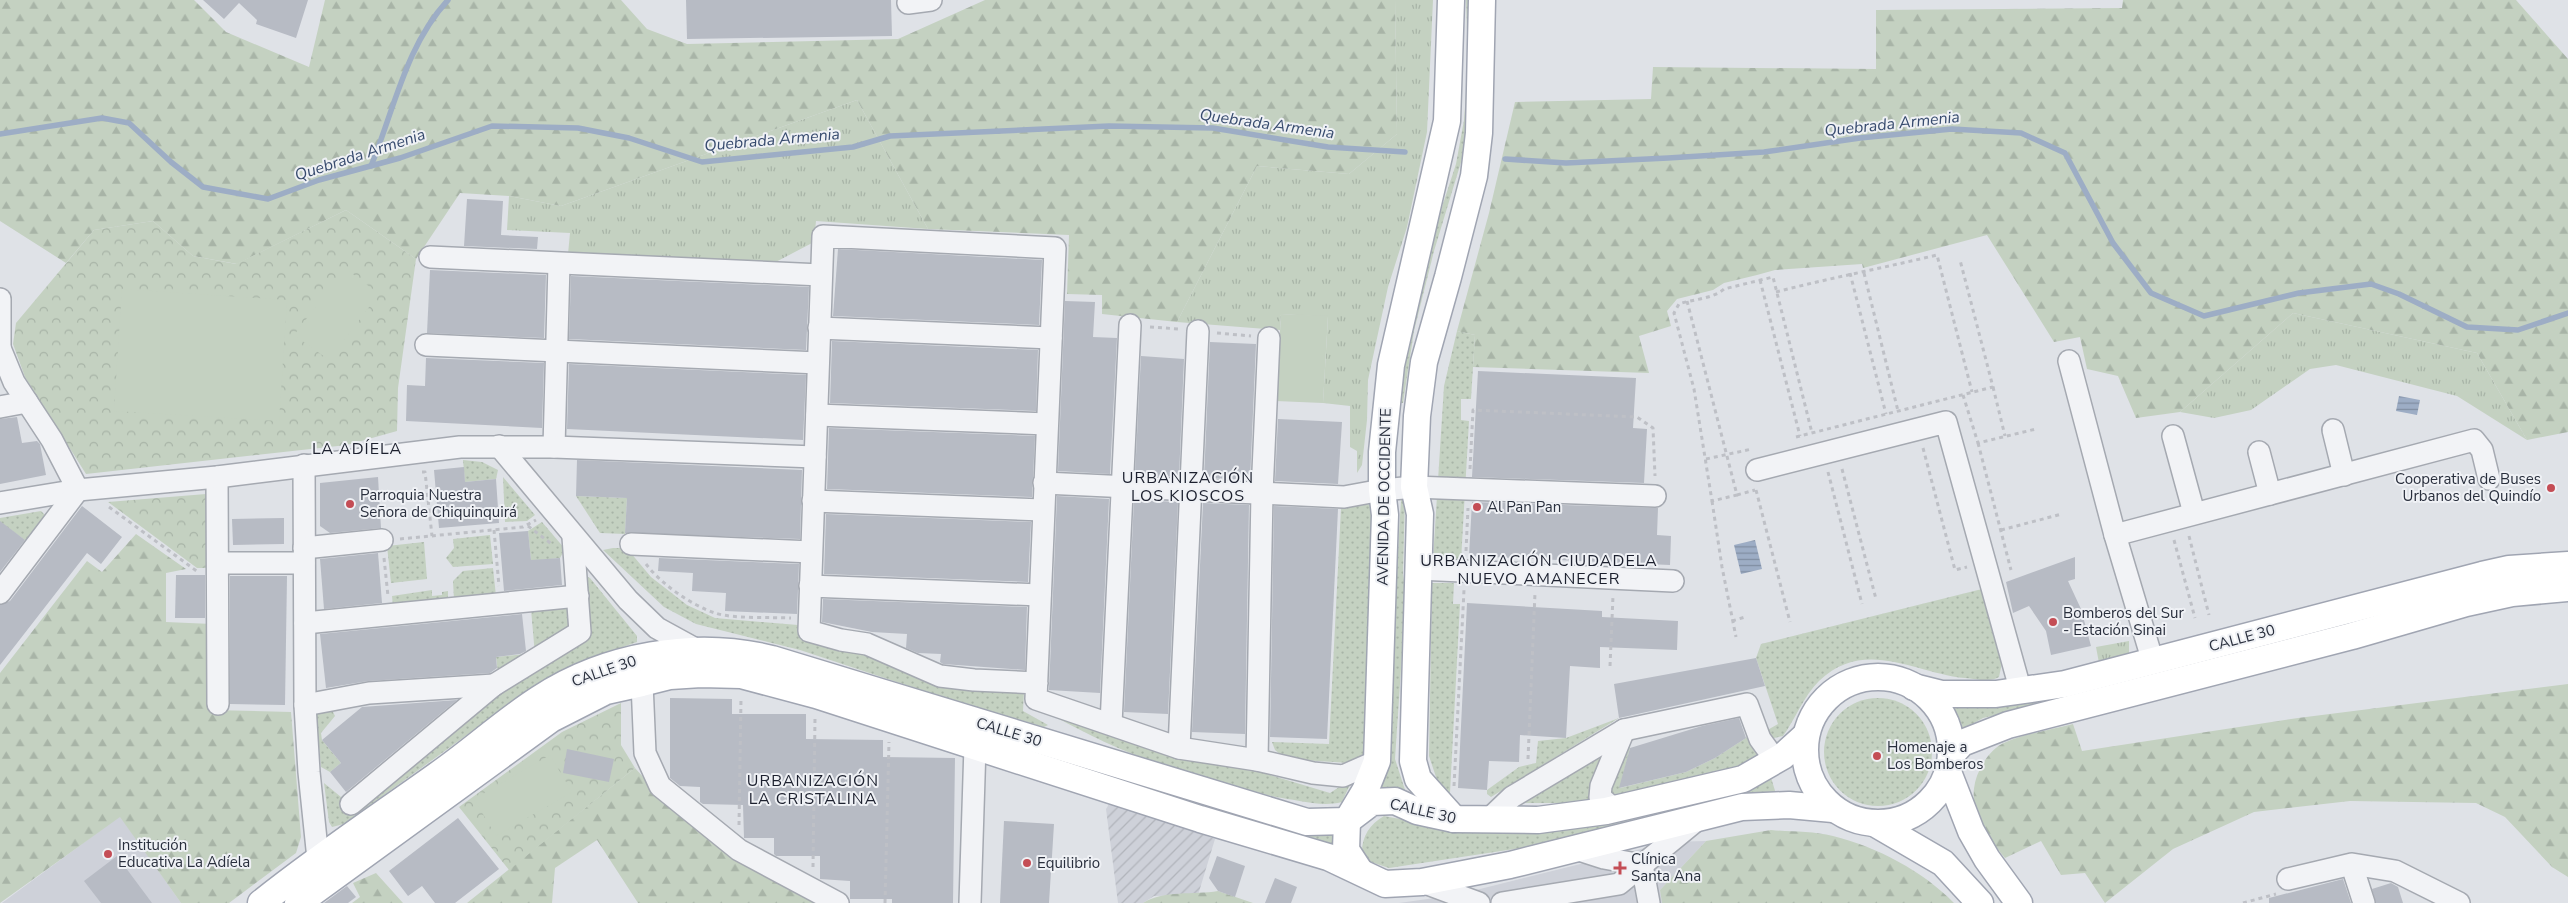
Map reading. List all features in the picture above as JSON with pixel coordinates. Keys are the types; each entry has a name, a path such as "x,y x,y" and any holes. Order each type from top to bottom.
{"main road":[{"name":"AVENIDA DE OCCIDENTE","path":"1360,870 1346,850 1347,821 1365,791 1377,761 1385,515 1382,490 1385,415 1391,365 1448,121 1451,0"},
{"name":"AVENIDA DE OCCIDENTE","path":"1454,819 1418,779 1413,761 1420,514 1414,487 1418,416 1424,362 1474,176 1479,132 1482,0"},
{"name":"CALLE 30","path":"1914,687 1942,694 2021,692 2064,684 2482,575 2509,569 2568,565"},
{"name":"CALLE 30","path":"1950,764 1962,743 1974,736 2036,717 2352,636 2466,603 2512,593 2568,588"},
{"name":"CALLE 30","path":"261,903 318,859 451,766 539,699 568,682 597,670 667,652 726,650 772,658 1307,822 1347,821 1372,802 1396,802 1417,811 1454,819 1488,820 1538,820 1614,809 1743,779 1776,761 1805,736"},
{"name":"CALLE 30","path":"298,903 551,719 606,691 670,676 741,675 816,695 1200,819 1328,857 1360,870 1385,884 1422,882 1576,849 1742,806 1788,805 1834,809"},
{"path":"1980,903 1943,863 1876,824 1854,820 1834,809 1819,794 1809,777 1804,750 1805,736 1818,708 1840,687 1854,681 1885,678 1914,687 1930,700 1943,716 1949,735 1950,764 1971,831 1987,859 2019,903"},
{"path":"1876,824 1907,817 1921,809 1933,799 1950,764"}],"street":[{"path":"908,3 930,0"},
{"path":"1036,691 1042,510 1055,248 823,236 809,631 841,640 867,644 940,676 1036,691 1111,724 1179,748 1256,760 1313,773 1343,776 1377,761"},
{"path":"430,257 821,276"},
{"path":"554,447 559,264"},
{"path":"1,312 0,348 14,382 82,490"},
{"path":"1111,724 1130,325"},
{"path":"819,328 1051,338"},
{"path":"1179,748 1198,331"},
{"path":"1256,760 1262,493 1269,338"},
{"path":"426,345 818,363"},
{"path":"2069,361 2115,535 2154,662"},
{"path":"0,407 27,402"},
{"path":"817,415 1047,424"},
{"path":"1759,482 1946,422 2021,692"},
{"path":"2333,430 2344,475"},
{"path":"2173,436 2182,516"},
{"path":"2115,535 2474,440 2482,450 2488,479"},
{"path":"499,446 628,600 657,628 699,651"},
{"path":"0,503 82,490 217,477 460,447 554,447 815,457"},
{"path":"2259,452 2270,494"},
{"path":"304,465 305,705 308,772 318,859"},
{"path":"217,477 218,704"},
{"path":"1044,483 1344,498 1382,490 1414,487 1655,496"},
{"path":"0,593 82,490"},
{"path":"813,501 1042,510"},
{"path":"351,804 494,685 580,632 573,536"},
{"path":"218,567 304,556 382,540"},
{"path":"631,544 811,552"},
{"path":"1418,569 1673,581"},
{"path":"810,586 1040,595"},
{"path":"305,623 578,596"},
{"path":"642,683 644,753 660,786 739,850 838,903"},
{"path":"305,705 369,694 494,685"},
{"path":"1488,820 1512,797 1624,730 1747,704 1760,738 1776,761"},
{"path":"1614,809 1600,797 1601,786 1624,730"},
{"path":"970,903 975,746"},
{"path":"1502,903 1619,884 1699,818"},
{"path":"1576,849 1642,865"},
{"path":"2288,879 2352,864 2395,871 2449,900"},
{"path":"1642,865 1650,903"},
{"path":"2354,872 2364,903"},
{"path":"1422,882 1479,903"}],"path":[{"path":"1776,292 1850,273 1864,273 1937,256 1972,392"},
{"path":"1960,260 2005,436"},
{"path":"1850,273 1886,414"},
{"path":"1864,273 1898,411"},
{"path":"1736,637 1694,390 1674,313 1678,304 1773,277 1812,433"},
{"path":"1760,280 1800,436"},
{"path":"1687,301 1728,456 1736,495"},
{"path":"1791,439 1993,387"},
{"path":"1963,395 2002,530 2011,570"},
{"path":"1454,819 1473,410 1637,417 1653,428 1655,496"},
{"path":"1978,444 2036,428"},
{"path":"1914,450 1923,447 1955,570 1986,563"},
{"path":"1706,459 1728,456 1755,448"},
{"path":"406,453 407,471 425,472 432,536"},
{"path":"1819,474 1850,466"},
{"path":"1841,468 1876,599"},
{"path":"1828,471 1862,604"},
{"path":"1712,501 1736,495 1759,482 1790,622"},
{"path":"82,490 197,572 218,567"},
{"path":"390,614 382,540 528,526 550,508"},
{"path":"2002,530 2062,514"},
{"path":"2182,516 2209,615"},
{"path":"2182,516 2195,618"},
{"path":"494,530 500,604"},
{"path":"631,544 655,575 688,599 715,613 809,618"},
{"path":"1528,759 1536,575"},
{"path":"1610,666 1614,578"},
{"path":"1732,621 1745,617"},
{"path":"739,850 741,675"},
{"path":"812,890 816,695"},
{"path":"885,903 890,719"}],"shaded area":[{"path":"1110,803 1215,839 1198,895 1154,896 1143,903 1118,903 1106,809"},
{"name":"Institución Educativa La Adíela","path":"120,816 181,903 2,903"},
{"name":"Clínica Santa Ana","path":"1706,841 1660,890 1662,903 1399,903 1456,895 1669,842"}],"green space":[{"path":"0,0 194,0 226,32 309,67 325,0 621,0 647,29 687,44 898,39 985,0 1395,0 1397,134 1349,174 1257,166 1177,322 1102,314 1102,295 1067,294 1069,235 928,229 857,100 561,206 509,196 460,193 416,259 346,210 237,264 193,256 153,221 94,230 66,263 0,221"},
{"path":"1395,0 1433,0 1427,132 1407,227 1388,287 1368,380 1367,420 1362,465 1357,473 1357,451 1350,447 1350,406 1323,403 1328,317 1281,314 1280,330 1177,322 1257,166 1349,174 1397,134"},
{"path":"1466,0 1471,0 1472,64 1465,149 1434,251 1414,331 1403,403 1398,403 1408,329 1428,250 1456,164 1464,120 1468,65"},
{"path":"2123,0 2516,0 2568,59 2568,432 2527,440 2477,353 2293,313 2180,412 2136,418 2118,376 2087,369 2080,337 2054,342 1987,235 1863,268 1862,264 1775,270 1724,283 1713,290 1677,299 1667,311 1671,326 1639,336 1649,373 1473,367 1475,335 1457,331 1489,213 1515,102 1651,99 1653,67 1876,69 1876,10 2122,8"},
{"path":"857,100 928,229 816,221 814,242 770,265 568,254 570,233 507,230 509,196 561,206"},
{"path":"346,210 416,259 398,388 397,431 347,445 86,474 25,377 13,344 16,323 94,230 153,221 193,256 236,264"},
{"path":"345,268 379,294 329,360 294,335"},
{"path":"122,289 287,300 279,421 114,411"},
{"path":"2293,313 2477,353 2527,440 2457,396 2336,365 2310,369 2251,410 2214,418 2180,412"},
{"path":"1281,314 1328,316 1323,403 1276,401"},
{"path":"1457,331 1475,335 1471,399 1461,399 1461,420 1469,421 1461,561 1433,559 1444,386"},
{"path":"463,460 482,462 498,470 496,479 465,482"},
{"path":"503,477 535,515 527,521 505,522"},
{"path":"206,494 207,568 197,568 108,502"},
{"path":"576,496 627,498 625,534 600,533"},
{"path":"1405,499 1403,574 1406,594 1395,759 1406,793 1374,791 1386,760 1401,500"},
{"path":"1372,504 1372,751 1361,760 1349,763 1286,759 1275,750 1272,742 1329,744 1341,508"},
{"path":"41,511 46,516 29,543 0,522 0,518"},
{"path":"542,522 565,549 560,558 531,561 528,531"},
{"path":"136,534 186,569 166,573 166,622 212,624 212,710 291,712 301,837 296,853 229,903 181,903 120,817 0,903 0,673 87,561 102,572"},
{"path":"490,535 493,564 453,567 446,558 454,548 453,539"},
{"path":"424,542 427,579 391,583 387,546"},
{"path":"624,548 630,552 651,577 687,605 715,618 798,625 799,634 820,642 1024,691 1023,711 1048,725 1044,727 936,695 800,650 696,624 664,607 603,550"},
{"path":"493,568 496,596 454,600 453,581 463,571"},
{"path":"584,575 590,578 637,636 637,642 588,659 557,673 493,716 344,824 332,827 329,822 324,783 341,797 351,811 501,689 590,636"},
{"path":"1432,583 1454,583 1453,604 1460,604 1450,793 1439,786 1429,756"},
{"path":"1982,589 2002,663 1999,677 1991,680 1978,680 1946,675 1890,661 1872,659 1854,661 1836,668 1813,687 1783,736 1774,738 1764,732 1778,724 1756,658 1761,644"},
{"path":"432,590 432,596 442,595 442,592 448,591 448,601 393,607 392,596"},
{"path":"572,606 573,630 535,655 531,609"},
{"path":"2129,641 2129,654 2099,663 2096,647"},
{"path":"526,654 498,672 496,657"},
{"path":"2133,677 2079,696 1983,718 1958,732 1958,719 1950,704"},
{"path":"2568,684 2568,877 2552,867 2505,817 2476,803 2350,801 2254,812 2173,849 2105,903 2085,873 2061,875 2041,841 2005,858 1983,827 1975,805 1975,781 1982,765 1994,750 2014,739 2073,724 2082,751 2298,718"},
{"path":"1878,698 1899,702 1916,714 1928,731 1932,752 1928,773 1916,790 1899,802 1878,806 1857,802 1840,790 1828,773 1824,752 1828,731 1840,714 1857,702"},
{"path":"621,703 621,745 635,768 509,870 459,807 562,732"},
{"path":"331,708 335,716 321,733 322,740 341,763 330,772 321,767 316,715 320,709"},
{"path":"1054,716 1257,771 1330,793 1353,778 1342,802 1312,803 1252,792 1193,776 1136,756"},
{"path":"1619,718 1491,797 1487,794 1487,790 1519,767 1536,763 1538,741 1566,738"},
{"path":"1624,730 1630,748 1620,788 1686,772 1715,758 1752,734 1756,744 1757,756 1721,778 1576,803 1525,803"},
{"path":"1010,743 1261,823 1305,830 1335,832 1332,844 1304,835 1260,828"},
{"path":"550,755 572,792 496,836 474,799"},
{"path":"635,768 673,810 821,903 638,903 597,840 555,868 552,903 467,903"},
{"path":"1769,771 1776,794 1535,846 1389,868 1371,862 1362,852 1363,841 1368,831 1384,816 1447,828 1536,834 1731,793"},
{"path":"1771,830 1825,834 1866,847 1914,871 1942,891 1954,903 1662,903 1660,890 1706,841"},
{"path":"376,873 403,903 352,903 360,897 353,883"},
{"path":"1218,891 1253,903 1143,903 1160,896"}],"water":[{"path":"2399,396 2420,400 2417,415 2396,411"},
{"path":"1755,540 1762,569 1741,574 1734,545"}],"building":[{"path":"203,0 308,0 296,38 256,24 257,20 239,3 224,19"},
{"path":"686,0 891,0 892,36 687,39"},
{"path":"467,199 503,201 501,235 538,237 537,249 464,246"},
{"path":"838,249 1042,260 1039,325 833,316"},
{"path":"430,270 546,275 544,338 427,333"},
{"path":"571,276 809,287 806,350 569,339"},
{"path":"1065,301 1095,302 1093,337 1117,338 1110,474 1058,471"},
{"path":"832,341 1038,350 1036,411 830,403"},
{"path":"1210,342 1256,344 1250,480 1204,478"},
{"path":"1141,356 1184,359 1179,477 1135,475"},
{"path":"426,358 544,363 542,428 406,421 407,385 425,386"},
{"path":"569,364 806,375 803,440 567,429"},
{"path":"1478,371 1636,378 1633,428 1647,429 1644,483 1472,477"},
{"path":"17,417 22,443 37,441 40,444 46,475 0,484 0,419"},
{"path":"1278,419 1342,422 1338,484 1275,481"},
{"path":"829,428 1035,436 1032,497 827,489"},
{"path":"577,460 802,470 800,539 625,533 627,498 576,496"},
{"path":"464,467 465,482 496,479 499,523 439,528 434,470"},
{"name":"Parroquia Nuestra Señora de Chiquinquirá","path":"378,477 381,528 330,533 320,526 320,483"},
{"path":"1057,496 1109,499 1100,693 1049,690"},
{"path":"1134,500 1178,502 1168,714 1124,712"},
{"path":"1472,502 1658,508 1657,535 1671,536 1670,565 1469,556"},
{"path":"1203,503 1249,505 1245,734 1192,732"},
{"path":"82,506 122,537 101,564 87,553 0,665 0,605 10,601"},
{"path":"1274,506 1338,509 1327,739 1270,737"},
{"path":"826,514 1031,522 1028,582 824,574"},
{"path":"284,518 284,544 233,545 232,519"},
{"path":"0,521 25,540 0,572"},
{"path":"528,531 531,560 560,558 562,585 504,591 499,533"},
{"path":"378,553 382,603 324,609 320,559"},
{"path":"2075,557 2075,579 2068,581 2081,609 2091,646 2051,655 2046,631 2029,606 2013,613 2006,582"},
{"path":"659,558 799,564 797,614 725,611 726,593 692,591 693,573 658,571"},
{"path":"176,575 205,575 205,618 175,618"},
{"path":"230,576 287,576 285,705 230,704"},
{"path":"823,599 1027,607 1025,670 943,664 940,662 941,654 918,653 906,648 907,634 872,632 822,622"},
{"path":"1467,603 1602,611 1602,617 1678,621 1677,650 1600,647 1600,668 1570,666 1566,738 1520,735 1519,762 1489,761 1487,790 1458,788"},
{"path":"522,614 526,651 520,654 496,657 497,668 490,673 368,681 326,688 320,634"},
{"path":"1756,658 1765,686 1619,718 1614,684"},
{"path":"670,698 732,699 732,714 806,714 806,739 883,740 883,757 955,758 953,903 892,903 892,899 850,899 850,881 820,879 820,856 776,856 774,854 774,838 744,838 743,805 703,804 700,802 700,787 680,786 670,778"},
{"path":"457,700 346,792 330,772 341,763 322,740 362,707"},
{"path":"1739,718 1746,738 1715,758 1686,772 1619,788 1630,748 1702,726"},
{"path":"567,749 614,759 609,782 563,773"},
{"path":"458,818 499,869 455,903 435,903 422,886 408,896 389,871"},
{"name":"Equilibrio","path":"1004,821 1054,824 1049,903 1000,903"},
{"path":"117,856 152,903 101,903 84,881"},
{"path":"1217,856 1245,866 1235,897 1218,891 1209,878"},
{"path":"1275,878 1297,887 1291,903 1265,903"},
{"path":"2343,879 2351,903 2269,903 2269,898"},
{"path":"2391,883 2398,887 2403,903 2376,903 2372,889"},
{"path":"347,886 356,897 348,903 324,903"}],"waterway":[{"path":"371,166 411,58 421,37 448,0"},
{"name":"Quebrada Armenia","path":"0,134 102,118 129,123 171,162 203,187 268,199 319,180 400,158 492,126 578,128 629,138 702,162 853,147 890,136 1109,126 1213,128 1328,147 1405,152"},
{"name":"Quebrada Armenia","path":"1505,159 1566,163 1764,152 1860,138 1952,129 2021,133 2065,153 2113,243 2151,293 2204,316 2299,293 2371,284 2399,294 2467,327 2518,330 2568,313"}],"place":[{"name":"Cooperativa de Buses Urbanos del Quindío","path":"2551,488"},
{"name":"Parroquia Nuestra Señora de Chiquinquirá","path":"350,504"},
{"name":"Al Pan Pan","path":"1477,507"},
{"name":"Bomberos del Sur - Estación Sinai","path":"2053,622"},
{"name":"Homenaje a Los Bomberos","path":"1877,756"},
{"name":"Institución Educativa La Adíela","path":"108,854"},
{"name":"Equilibrio","path":"1027,863"},
{"name":"Clínica Santa Ana","path":"1620,868"}],"district":[{"name":"LA ADÍELA","path":"357,449"},
{"name":"URBANIZACIÓN LOS KIOSCOS","path":"1188,487"},
{"name":"URBANIZACIÓN CIUDADELA NUEVO AMANECER","path":"1539,570"},
{"name":"URBANIZACIÓN LA CRISTALINA","path":"813,790"}]}
